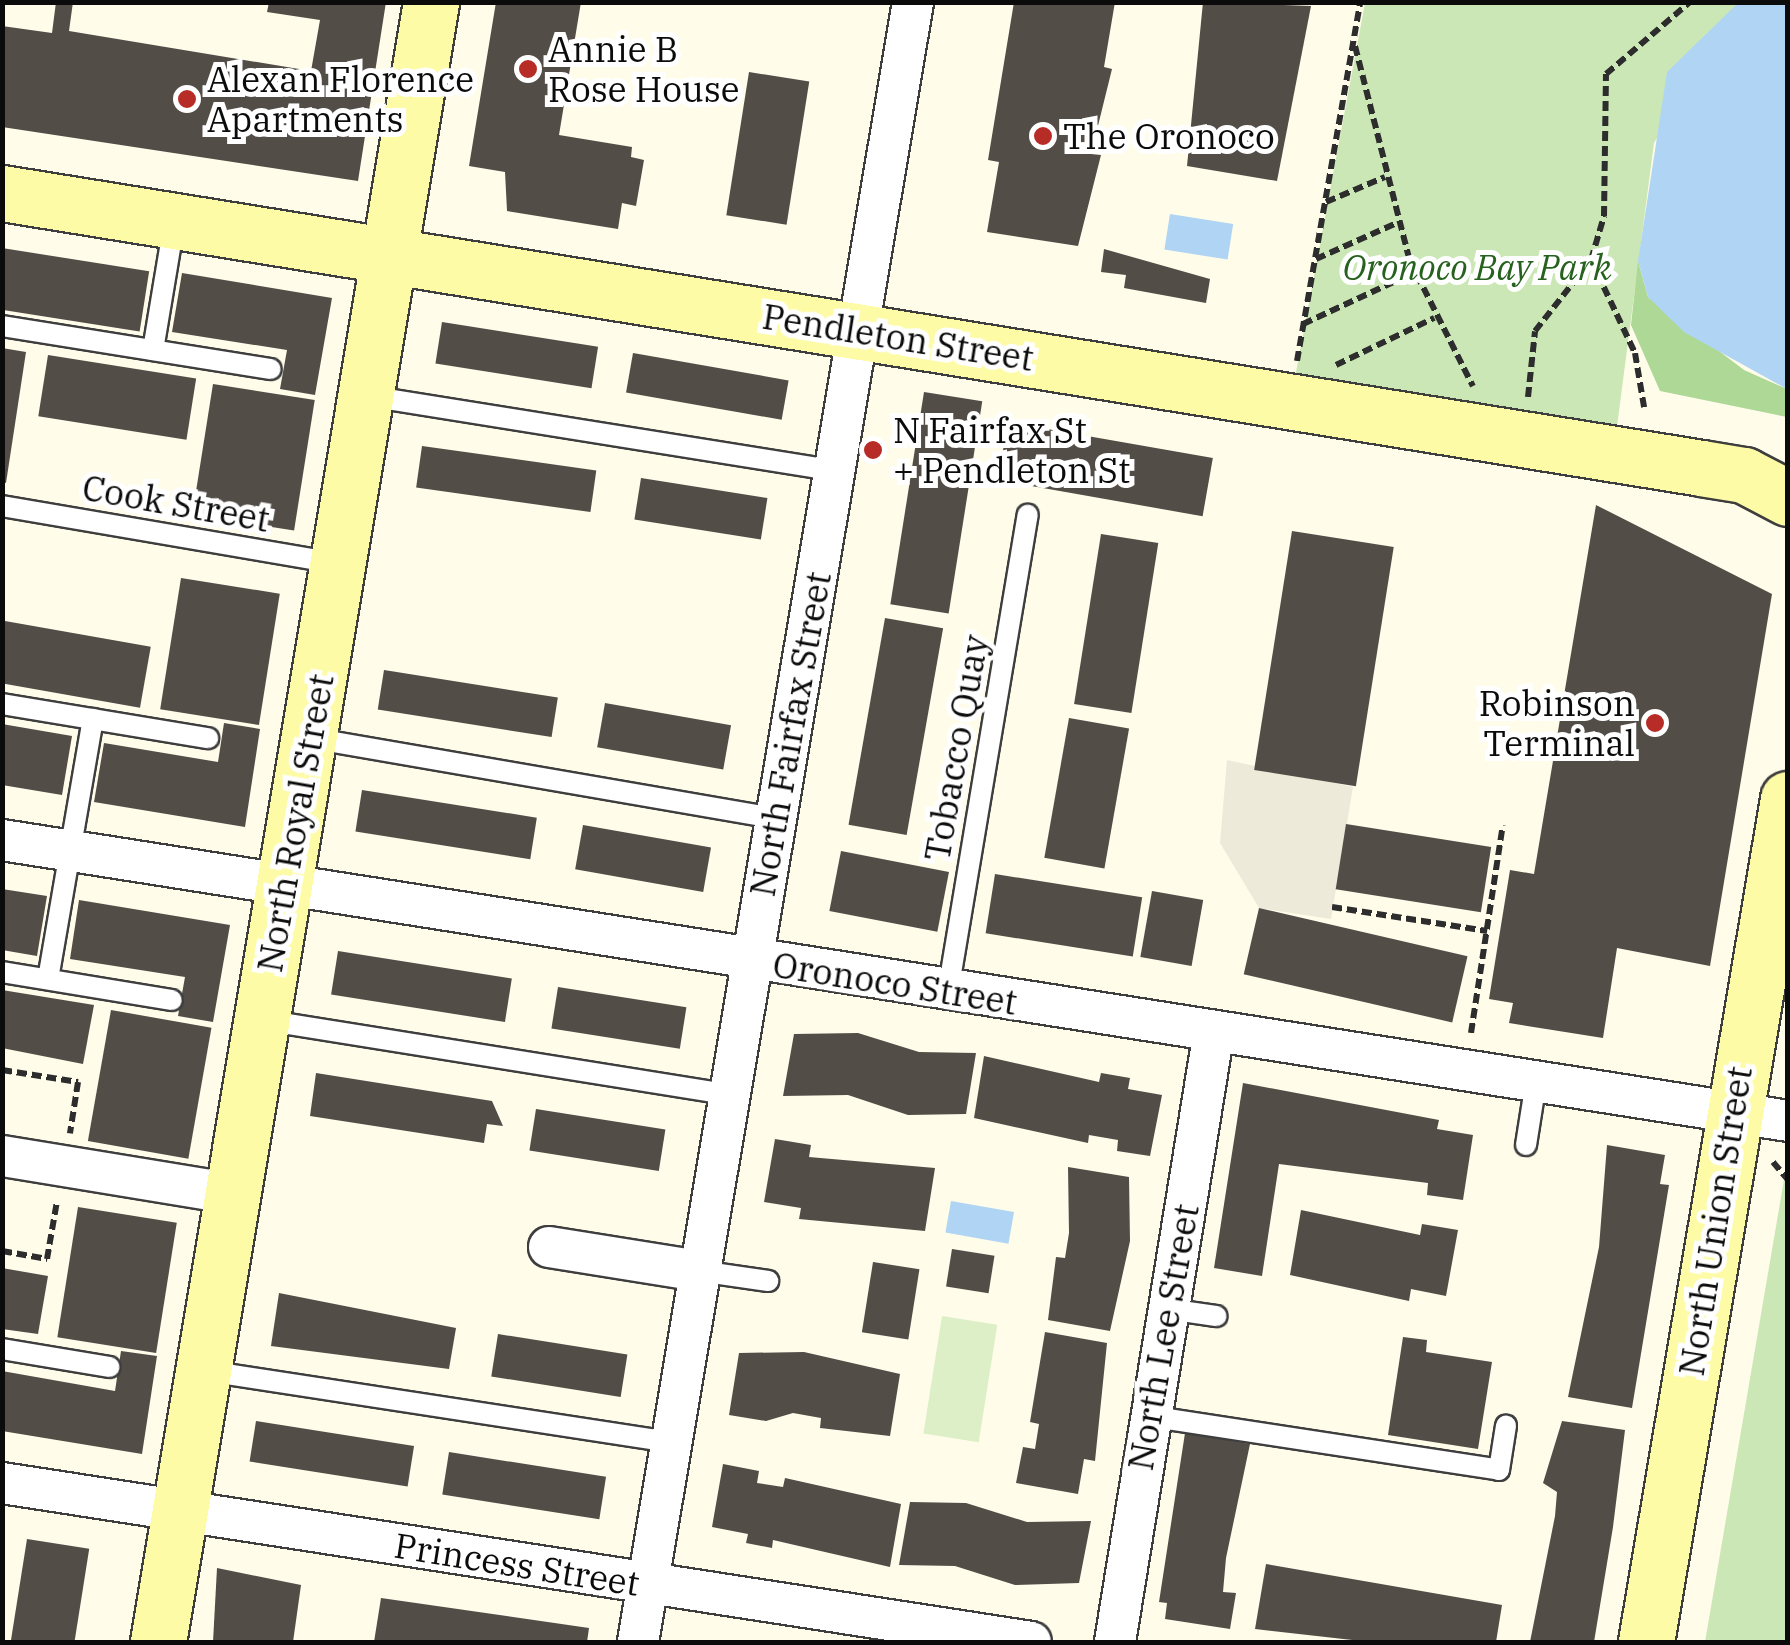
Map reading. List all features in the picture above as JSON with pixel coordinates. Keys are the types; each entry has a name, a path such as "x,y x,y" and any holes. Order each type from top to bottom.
{"street":[{"name":"North Royal Street","path":"158,1642 431,2"},
{"name":"North Fairfax Street","path":"638,1642 914,2"},
{"name":"Pendleton Street","path":"2,193 1730,473 1788,498"},
{"name":"North Union Street","path":"1646,1642 1732,1112 1788,799"},
{"name":"Oronoco Street","path":"2,840 751,962 1788,1121"},
{"name":"North Lee Street","path":"1115,1642 1148,1416 1214,1031"},
{"path":"2,1156 232,1194"},
{"path":"549,1248 700,1271"},
{"name":"Princess Street","path":"2,1484 1032,1642"}],"lane":[{"path":"153,350 174,220"},
{"path":"2,326 272,369"},
{"path":"366,396 834,471"},
{"name":"Cook Street","path":"2,506 338,563"},
{"name":"Tobacco Quay","path":"948,992 1028,515"},
{"path":"2,704 208,738"},
{"path":"48,979 93,719"},
{"path":"309,738 776,818"},
{"path":"2,972 172,1000"},
{"path":"262,1020 729,1096"},
{"path":"1526,1145 1536,1082"},
{"path":"700,1271 768,1281"},
{"path":"1168,1309 1216,1316"},
{"path":"2,1349 109,1368"},
{"path":"204,1371 671,1442"},
{"path":"1148,1416 1499,1470 1506,1426"}],"path":[{"path":"1297,362 1360,2"},
{"path":"1528,399 1534,331 1591,260 1607,194 1606,74 1690,2"},
{"path":"1354,40 1385,177 1415,272 1434,318 1476,391"},
{"path":"1326,202 1385,177"},
{"path":"1315,259 1398,223"},
{"path":"1591,260 1635,353 1644,408"},
{"path":"1304,324 1415,272"},
{"path":"1330,368 1434,318"},
{"path":"1471,1033 1504,825"},
{"path":"1332,907 1487,930"},
{"path":"3,1072 78,1082 69,1142"},
{"path":"1774,1162 1788,1180"},
{"path":"2,1251 47,1258 58,1199"}],"green space":[{"name":"Oronoco Bay Park","path":"1365,3 1739,3 1654,143 1613,457 1291,399"},
{"path":"1638,261 1648,297 1744,370 1787,389 1787,417 1660,391 1631,325"},
{"path":"1787,1162 1787,1642 1705,1642"},
{"path":"942,1316 997,1325 979,1442 923,1434"}],"shaded area":[{"path":"1227,760 1353,787 1331,919 1259,908 1220,843"}],"water":[{"path":"1739,2 1787,3 1787,389 1684,332 1648,297 1638,261 1667,72"},
{"path":"1170,214 1233,224 1228,260 1164,250"},
{"path":"951,1201 1014,1212 1008,1244 945,1233"}],"building":[{"name":"Alexan Florence Apartments","path":"56,2 73,2 69,31 311,71 320,20 267,12 269,2 386,2 358,181 2,127 2,26 52,33"},
{"name":"Annie B Rose House","path":"496,2 581,2 559,135 632,147 631,157 644,160 636,206 622,203 618,229 507,211 505,172 469,166"},
{"name":"The Oronoco","path":"1014,2 1115,2 1104,67 1112,69 1091,154 1101,155 1078,246 987,232 999,162 988,160"},
{"name":"The Oronoco","path":"1203,2 1311,6 1277,181 1187,166"},
{"path":"749,72 809,82 787,225 726,215"},
{"path":"2,248 149,271 140,332 2,310"},
{"path":"1104,249 1210,279 1206,303 1124,288 1126,275 1101,272"},
{"path":"182,273 332,298 315,395 280,389 287,350 172,332"},
{"path":"442,322 598,347 591,388 435,363"},
{"path":"2,348 26,352 6,483 2,482"},
{"path":"633,353 789,380 782,420 626,392"},
{"path":"48,355 196,378 186,440 38,416"},
{"path":"213,384 315,400 294,530 192,514"},
{"path":"924,392 982,401 949,614 890,604"},
{"path":"1008,422 1213,458 1203,516 998,480"},
{"path":"422,446 596,470 590,512 416,488"},
{"path":"641,478 767,498 761,540 634,519"},
{"name":"Robinson Terminal","path":"1596,505 1772,594 1710,966 1617,948 1603,1038 1509,1023 1513,1003 1489,999 1510,870 1534,874"},
{"path":"1292,531 1394,547 1356,786 1254,770"},
{"path":"1101,534 1158,543 1131,713 1074,704"},
{"path":"181,578 280,594 259,725 160,709"},
{"path":"885,618 943,628 907,835 849,825"},
{"path":"5,621 151,647 140,708 2,683"},
{"path":"384,670 558,698 552,737 378,710"},
{"path":"605,703 731,725 723,770 597,747"},
{"path":"1069,718 1129,729 1104,868 1044,858"},
{"path":"224,723 260,729 245,827 94,802 104,743 218,762"},
{"path":"2,724 72,736 62,795 2,785"},
{"path":"362,790 537,818 530,859 355,831"},
{"path":"1346,824 1491,847 1481,912 1336,889"},
{"path":"583,825 711,848 703,892 575,869"},
{"path":"841,851 949,872 937,932 829,911"},
{"path":"995,874 1142,897 1133,957 986,933"},
{"path":"2,889 47,896 37,956 2,950"},
{"path":"1152,891 1203,900 1192,966 1140,957"},
{"path":"79,900 230,925 213,1022 178,1016 185,977 70,959"},
{"path":"1259,908 1468,956 1452,1022 1244,974"},
{"path":"338,951 512,979 505,1022 331,994"},
{"path":"558,987 686,1007 680,1049 551,1028"},
{"path":"2,990 94,1005 83,1064 2,1048"},
{"path":"111,1010 211,1028 188,1159 88,1141"},
{"path":"858,1033 919,1052 976,1053 966,1114 908,1115 848,1095 783,1096 794,1034"},
{"path":"984,1056 1099,1082 1101,1073 1130,1078 1128,1089 1162,1095 1150,1156 1117,1151 1118,1140 1089,1135 1088,1143 974,1118"},
{"path":"316,1073 492,1101 503,1126 487,1124 484,1143 310,1116"},
{"path":"1243,1083 1439,1120 1437,1129 1473,1135 1463,1200 1427,1195 1428,1183 1279,1164 1262,1276 1214,1268"},
{"path":"536,1109 665,1129 659,1171 529,1150"},
{"path":"775,1139 811,1145 809,1157 935,1168 925,1231 799,1219 801,1208 764,1202"},
{"path":"1607,1145 1665,1155 1660,1184 1669,1185 1632,1408 1568,1397 1599,1247"},
{"path":"1068,1167 1129,1177 1130,1241 1110,1331 1048,1320 1056,1257 1065,1258 1069,1233"},
{"path":"78,1207 177,1223 156,1353 57,1337"},
{"path":"1301,1210 1420,1235 1422,1224 1458,1230 1446,1296 1411,1289 1409,1301 1290,1275"},
{"path":"952,1249 994,1256 989,1293 946,1287"},
{"path":"873,1262 919,1269 908,1339 862,1332"},
{"path":"2,1268 48,1276 38,1334 2,1329"},
{"path":"279,1293 456,1328 449,1369 271,1346"},
{"path":"1045,1332 1107,1343 1095,1461 1084,1459 1078,1494 1016,1483 1023,1447 1035,1449 1039,1424 1030,1422"},
{"path":"498,1334 627,1354 621,1397 491,1376"},
{"path":"1403,1337 1427,1340 1426,1352 1492,1362 1478,1449 1388,1435"},
{"path":"121,1351 157,1356 142,1454 2,1431 2,1371 115,1391"},
{"path":"804,1352 900,1374 890,1436 820,1428 821,1418 793,1413 766,1421 729,1415 739,1353"},
{"path":"256,1421 414,1446 408,1487 250,1461"},
{"path":"1562,1421 1625,1430 1613,1527 1594,1642 1530,1642 1557,1492 1543,1483"},
{"path":"1185,1433 1250,1444 1226,1558 1223,1592 1236,1593 1230,1629 1165,1619 1167,1603 1159,1602"},
{"path":"449,1452 606,1477 599,1519 442,1494"},
{"path":"723,1464 759,1471 757,1483 783,1487 785,1478 901,1504 890,1567 773,1540 772,1548 746,1543 748,1534 712,1527"},
{"path":"910,1502 966,1503 1027,1522 1091,1521 1079,1583 1015,1585 955,1566 899,1565"},
{"path":"27,1539 89,1549 74,1642 11,1642"},
{"path":"1266,1564 1502,1605 1496,1642 1370,1642 1255,1629"},
{"path":"217,1568 301,1585 293,1642 213,1642"},
{"path":"381,1598 589,1628 587,1642 374,1642"}],"place":[{"name":"Annie B Rose House","path":"528,69"},
{"name":"Alexan Florence Apartments","path":"187,99"},
{"name":"The Oronoco","path":"1043,136"},
{"name":"N Fairfax St + Pendleton St","path":"873,450"},
{"name":"Robinson Terminal","path":"1655,723"}]}
